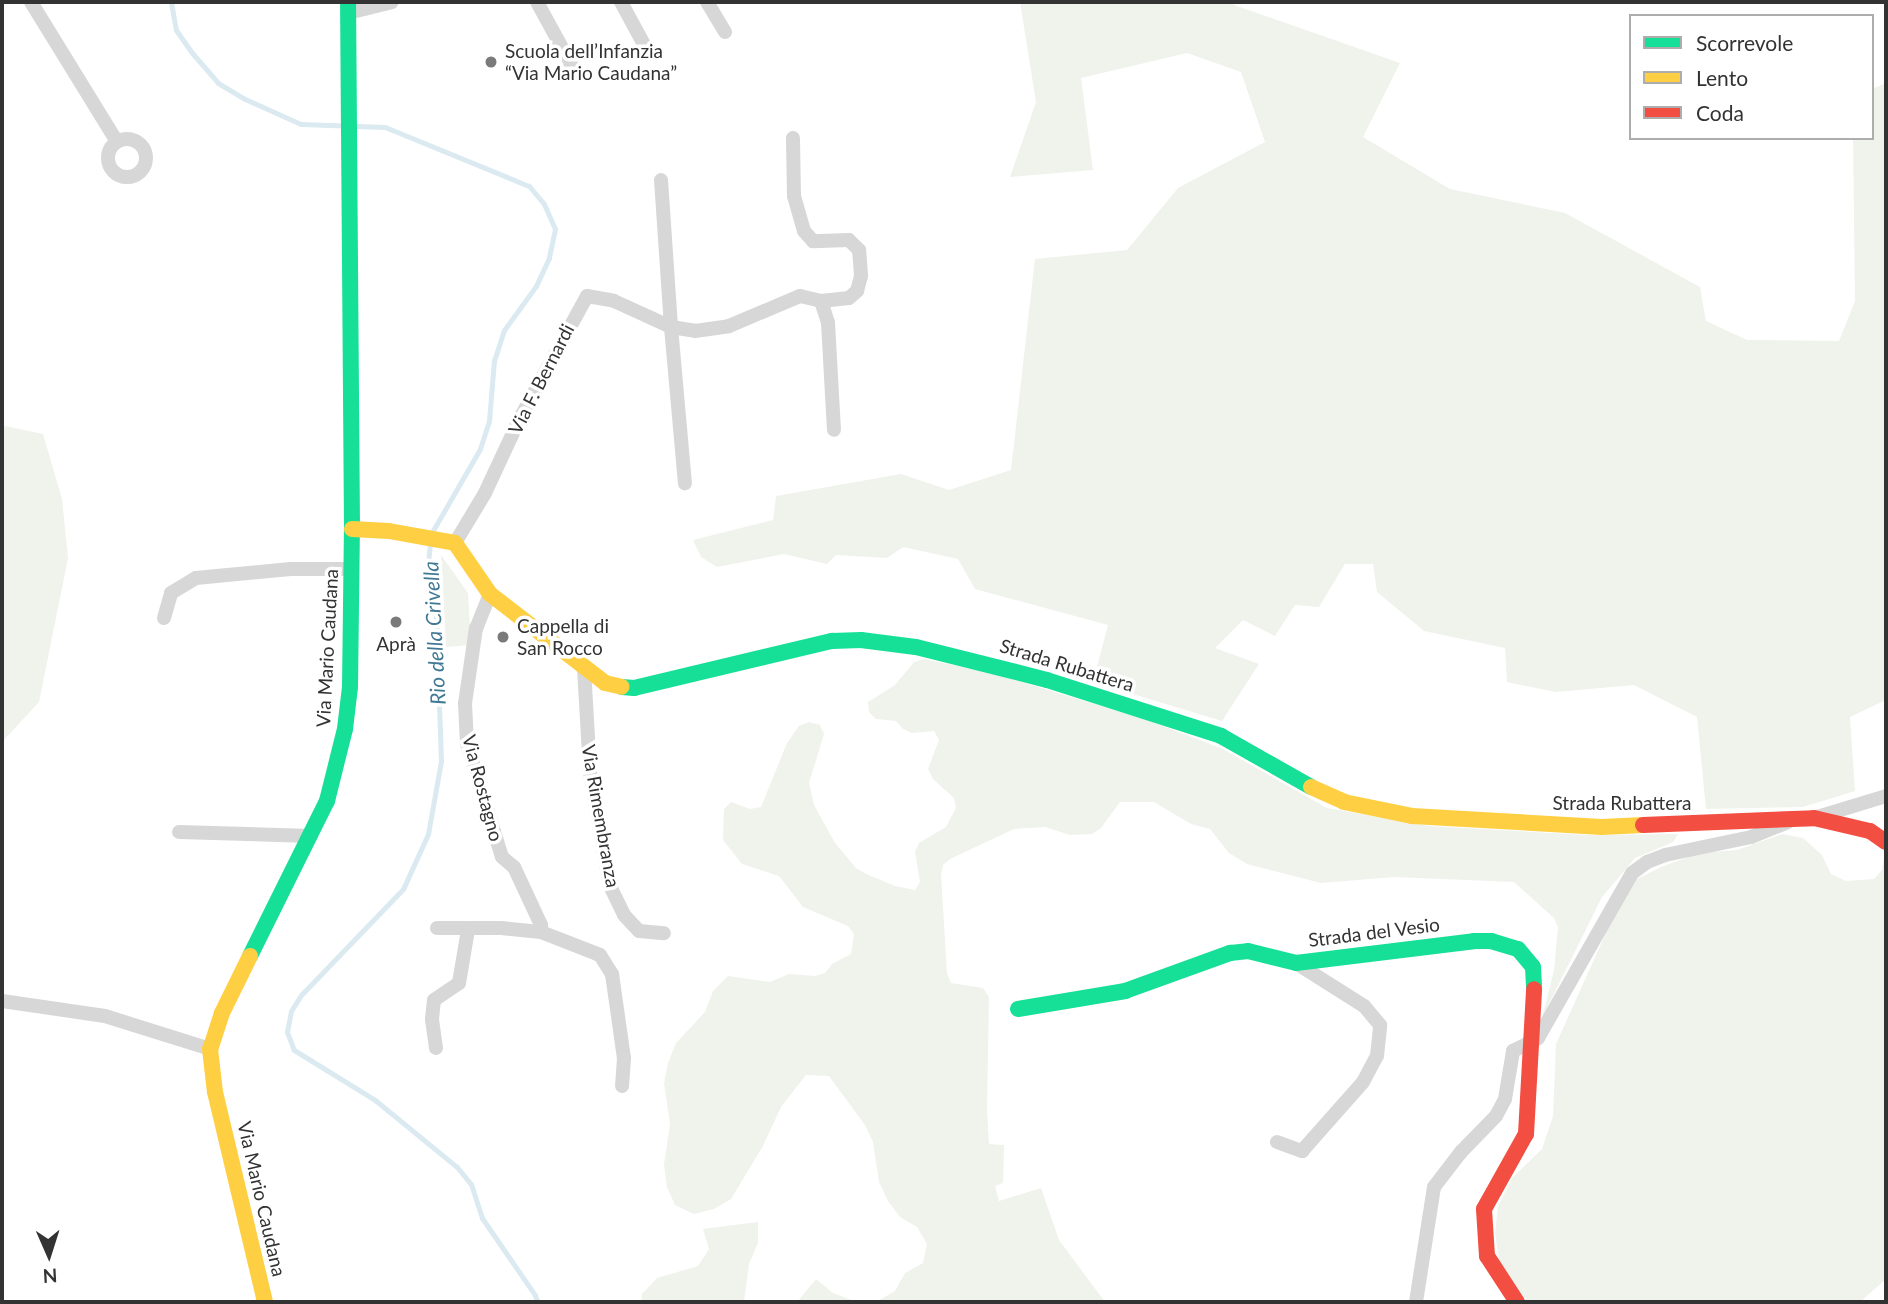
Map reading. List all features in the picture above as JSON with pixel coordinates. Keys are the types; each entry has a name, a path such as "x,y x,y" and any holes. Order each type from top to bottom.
{"street":[{"path":"31,2 117,142"},
{"path":"348,7 392,2"},
{"path":"537,2 571,64"},
{"path":"621,2 647,50"},
{"path":"707,2 725,32"},
{"name":"Via Mario Caudana","path":"265,1302 215,1092 210,1049 222,1013 311,836 337,769 345,729 350,687 352,529 348,7"},
{"name":"Via F. Bernardi","path":"448,541 485,493 520,418 587,296 614,301 671,327 695,331 729,326 800,296 821,302 849,298 856,291 861,276 859,250 849,240 813,242 804,231 794,196 793,138"},
{"path":"661,180 685,483"},
{"path":"821,302 828,323 834,430"},
{"path":"352,529 448,541"},
{"name":"Strada Rubattera","path":"448,541 490,594 605,683 634,688 832,641 861,640 916,647 1047,680 1221,736 1317,792 1344,802 1398,813 1602,827 1814,818 1870,831 1886,842"},
{"path":"164,618 171,593 196,578 291,569 351,569"},
{"name":"Via Rostagno","path":"490,594 476,628 465,703 467,744 502,857 519,878 541,925 541,932"},
{"name":"Via Rimembranza","path":"584,668 590,773 610,886 624,915 639,931 664,933"},
{"path":"1814,818 1886,796"},
{"path":"1529,1043 1538,1038 1564,997 1632,873 1647,862 1665,855 1751,837 1794,819"},
{"path":"179,832 311,836"},
{"path":"437,928 501,928 541,932 600,955 612,974 624,1058 622,1086"},
{"path":"436,1048 432,1019 434,1000 459,983 468,930"},
{"name":"Strada del Vesio","path":"1018,1009 1125,991 1230,953 1248,951 1296,963 1474,941 1505,944 1518,949 1533,967 1534,1009 1529,1043 1531,1053 1526,1134 1484,1209 1487,1256 1517,1302"},
{"path":"1277,1142 1302,1151 1356,1090 1377,1056 1380,1025 1364,1006 1296,963"},
{"path":"2,1001 105,1016 210,1049"},
{"name":"Strada del Vesio","path":"1416,1302 1434,1187 1461,1152 1496,1116 1505,1099 1513,1051 1529,1043"}],"shaded area":[{"path":"1020,2 1235,2 1234,5 1400,63 1363,137 1450,189 1565,213 1700,287 1706,321 1747,340 1839,341 1855,301 1853,140 1874,140 1874,88 1886,83 1886,700 1850,717 1855,791 1803,807 1706,809 1697,717 1634,685 1556,692 1507,682 1505,648 1424,631 1377,592 1373,564 1345,564 1319,607 1295,605 1275,636 1243,620 1215,648 1259,664 1222,721 1093,682 1108,625 975,589 958,559 903,547 887,558 836,555 827,564 784,554 717,567 701,557 693,540 773,520 776,496 901,474 949,490 1011,470 1035,259 1127,250 1178,188 1265,142 1241,72 1187,53 1081,78 1093,170 1010,177 1036,102"},
{"path":"2,427 43,434 62,499 68,558 39,702 2,742"},
{"path":"441,555 468,593 471,645 446,647"},
{"path":"924,659 992,673 1150,721 1223,749 1327,808 1429,826 1588,835 1678,834 1673,842 1635,858 1602,897 1542,1018 1554,970 1558,927 1554,918 1514,882 1394,877 1321,883 1247,864 1229,853 1210,829 1191,824 1154,802 1120,802 1101,828 1092,834 1070,835 1045,827 1014,829 950,859 943,865 941,875 947,973 951,983 983,988 989,997 989,1144 1004,1145 1003,1183 995,1186 999,1201 1041,1188 1059,1240 1105,1302 876,1302 895,1291 905,1273 923,1263 927,1244 917,1227 900,1217 888,1201 879,1182 873,1142 865,1125 829,1076 806,1075 781,1107 763,1146 731,1199 714,1209 694,1214 675,1205 667,1187 664,1165 670,1124 664,1083 668,1063 676,1043 705,1012 713,991 728,976 770,982 789,974 815,976 825,973 832,964 851,954 854,934 848,926 803,907 779,876 742,864 723,840 724,809 731,802 750,809 761,807 787,743 799,726 809,722 820,725 824,734 809,783 814,805 835,843 856,868 866,874 895,886 915,890 920,882 915,852 919,843 946,827 956,808 954,798 933,779 928,769 939,740 934,731 912,733 903,729 896,721 876,719 869,712 868,702 895,685 914,662"},
{"path":"1782,834 1803,838 1822,855 1831,874 1846,881 1874,879 1882,870 1886,846 1886,1279 1860,1302 1529,1302 1514,1288 1499,1260 1495,1234 1498,1206 1512,1178 1542,1149 1553,1116 1556,1044 1619,904 1635,880 1661,867 1699,853 1737,850"},
{"path":"758,1222 758,1243 749,1264 744,1302 641,1302 642,1294 657,1278 698,1266 709,1249 703,1229"},
{"path":"816,1279 833,1293 854,1301 876,1302 797,1302"}],"waterway":[{"name":"Rio della Crivella","path":"171,2 176,30 193,54 218,83 245,99 301,124 385,127 529,186 544,204 555,229 549,258 536,286 504,330 494,360 489,421 480,449 431,534"},
{"name":"Rio della Crivella","path":"430,544 428,564 436,618 441,761 428,834 403,889 301,995 291,1011 287,1032 294,1050 375,1100 457,1167 471,1184 482,1218 535,1295 537,1302"}],"traffic: fast":[{"path":"250,956 327,801 345,729 350,687 352,529 348,2"},
{"path":"622,687 634,688 832,641 861,640 916,647 1047,680 1221,736 1311,787"},
{"path":"1018,1009 1125,991 1230,953 1248,951 1296,963 1474,941 1491,941 1518,949 1533,967 1534,989"}],"traffic: slow":[{"path":"352,529 389,531 455,543 490,594 605,683 622,687"},
{"path":"1311,787 1344,802 1412,816 1602,827 1643,825"},
{"path":"250,956 222,1013 210,1049 215,1092 265,1302"}],"traffic: jam":[{"path":"1643,825 1814,818 1870,831 1886,842"},
{"path":"1517,1302 1487,1256 1484,1209 1526,1134 1534,989"}],"place":[{"name":"Scuola dell’Infanzia “Via Mario Caudana”","path":"491,62"},
{"name":"Aprà","path":"396,622"},
{"name":"Cappella di San Rocco","path":"503,637"}]}
